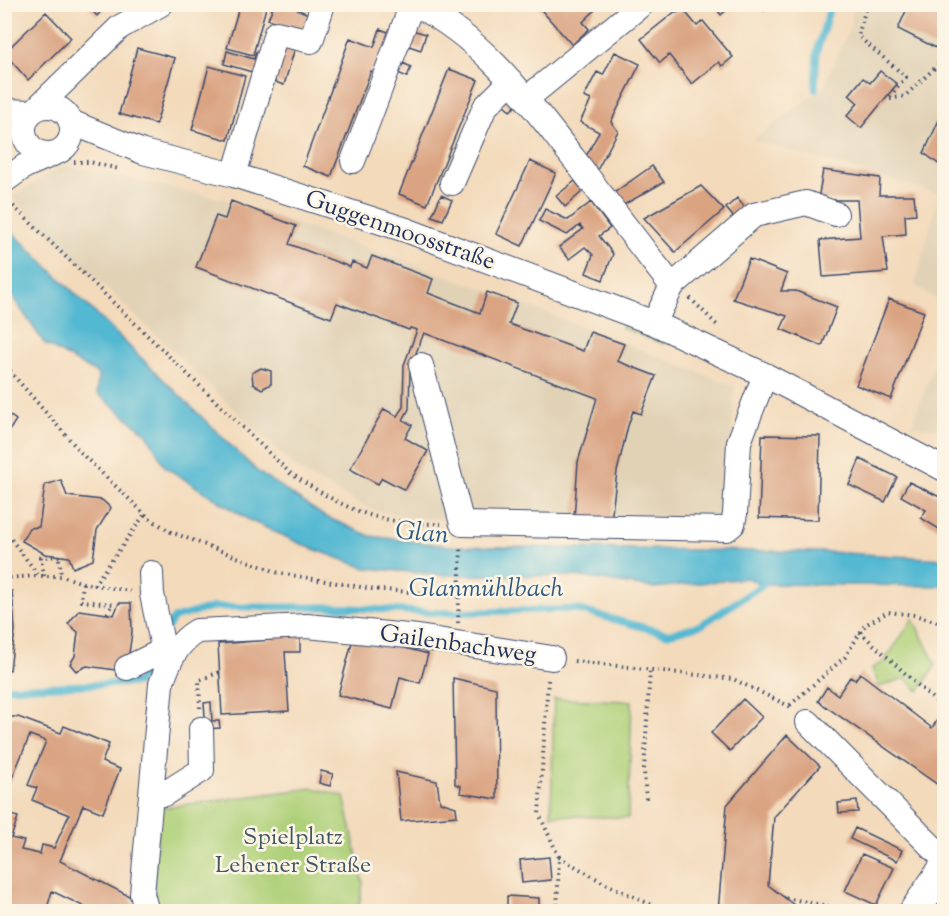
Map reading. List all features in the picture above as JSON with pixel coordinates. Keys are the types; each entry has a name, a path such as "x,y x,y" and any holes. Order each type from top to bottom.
{"main road":[{"path":"914,912 943,871"}],"street":[{"path":"25,166 25,124 120,27 160,4"},
{"path":"234,175 276,33 311,41 323,4"},
{"path":"353,161 413,4 435,15 480,47 518,90 672,286"},
{"path":"452,183 485,107 518,90 632,7"},
{"path":"4,181 25,166 60,151 72,135 67,116 71,76"},
{"name":"Guggenmoosstraße","path":"25,124 51,106 143,152 234,175 406,230 654,323 765,375 945,469"},
{"name":"Guggenmoosstraße","path":"4,111 25,124 35,150 42,154 60,151 143,152"},
{"path":"654,323 672,286 754,215 806,203 836,214"},
{"path":"421,365 462,530 598,526 727,529 733,524 739,442 765,375"},
{"path":"146,583 152,594 154,654"},
{"name":"Gailenbachweg","path":"147,912 142,894 157,794 161,684 154,654 197,631 307,626 418,637 552,658"},
{"path":"808,722 943,871"},
{"path":"157,794 202,770 201,729"},
{"path":"157,794 199,793"}],"path":[{"path":"867,4 858,36 906,77 888,99 905,96 939,64 945,67"},
{"path":"90,162 124,170"},
{"path":"4,197 290,473 345,506 374,519 462,530"},
{"path":"4,360 13,375 85,457 144,514 171,532 279,573 372,589 459,598"},
{"path":"94,585 144,514"},
{"path":"4,530 41,576"},
{"name":"Gailenbachweg","path":"458,617 462,530"},
{"path":"41,576 40,557 61,557 62,576"},
{"path":"4,578 62,576 94,585 146,583"},
{"path":"83,583 81,601 113,604 107,614"},
{"path":"789,705 845,657 864,625 888,612 915,615 945,624"},
{"path":"860,632 945,709"},
{"path":"552,658 545,710 539,814 559,857 557,912"},
{"name":"Gailenbachweg","path":"552,658 733,679 789,705 808,722"},
{"path":"646,799 644,771 650,669"},
{"path":"201,729 199,680 220,672"},
{"path":"559,857 606,884 667,912"},
{"path":"786,898 859,912"}],"shaded area":[{"path":"855,5 944,5 944,304 915,285 939,194 753,140 823,87 849,30"},
{"path":"65,165 231,201 479,287 734,386 728,523 411,518 367,508 298,470 11,197"},
{"path":"944,340 944,429 911,426"}],"green space":[{"path":"624,322 630,324 664,344 622,328"},
{"path":"913,619 936,665 919,691 905,678 879,687 872,668 884,662"},
{"path":"554,699 632,701 628,818 551,815"},
{"name":"Spielplatz Lehener Straße","path":"313,788 344,796 363,883 358,911 160,911 153,891 159,808"}],"water":[{"path":"5,225 257,471 324,516 370,536 450,546 828,552 944,559 944,586 764,584 746,578 654,588 575,576 443,575 366,568 308,547 249,520 165,467 147,434 97,393 98,374 45,344 5,286"}],"building":[{"path":"86,4 108,4 97,16"},
{"path":"240,4 267,4 253,55 227,48"},
{"path":"274,4 283,4 314,16 308,34 268,19"},
{"path":"536,4 590,4 595,10 583,22 589,29 572,45"},
{"path":"713,4 734,4 721,15"},
{"path":"758,4 772,4 764,11"},
{"path":"909,4 944,4 944,52 898,29"},
{"path":"683,9 697,26 703,21 733,57 722,66 719,62 692,84 669,55 660,63 641,39 676,11 677,13"},
{"path":"46,12 71,38 28,80 4,53"},
{"path":"380,29 396,35 381,75 371,71 331,177 303,166 350,38 374,47"},
{"path":"408,29 426,34 421,50 403,44"},
{"path":"279,44 295,48 284,85 269,80"},
{"path":"137,48 175,58 156,124 119,114"},
{"path":"227,51 254,59 256,52 265,55 259,74 224,64"},
{"path":"615,52 640,64 611,122 618,131 595,174 584,160 599,132 580,122 591,100 584,97 597,72 603,75"},
{"path":"403,63 411,67 407,77 398,73"},
{"path":"209,66 245,76 228,140 192,130"},
{"path":"449,69 478,80 427,205 399,194"},
{"path":"880,71 897,84 861,128 847,116 858,103 849,95 863,78 870,83"},
{"path":"509,97 517,105 510,111 503,103"},
{"path":"944,109 944,168 924,153"},
{"path":"530,161 556,173 522,246 496,234"},
{"path":"652,166 664,182 620,207 611,195"},
{"path":"823,170 880,178 879,195 914,195 916,214 905,215 906,234 883,236 888,272 823,277 820,240 860,237 857,200 818,200"},
{"path":"575,181 583,191 565,207 556,196"},
{"path":"701,186 724,210 675,252 644,218"},
{"path":"441,195 452,200 443,220 432,216"},
{"path":"737,198 747,210 735,219 726,208"},
{"path":"231,201 296,226 289,244 350,267 352,262 367,268 372,256 433,279 428,293 480,313 487,292 517,303 509,324 583,351 590,332 624,344 617,361 656,376 641,414 633,411 628,426 617,472 611,521 574,519 578,462 597,398 424,333 410,368 409,409 403,420 412,425 405,438 428,451 405,490 382,478 378,484 350,469 384,409 397,416 403,407 404,365 417,330 410,328 409,330 337,303 331,318 196,267 216,216 225,219"},
{"path":"591,202 610,228 599,236 613,254 603,280 586,273 593,255 585,247 569,259 559,247 583,229 580,225 567,235 539,221 545,209 568,220"},
{"path":"749,259 787,274 781,291 796,291 837,307 822,346 781,329 787,316 733,299"},
{"path":"889,299 924,312 891,399 856,385"},
{"path":"261,368 271,371 271,384 262,389 253,384 252,373"},
{"path":"4,411 16,420 4,439"},
{"path":"762,435 820,436 818,520 759,518"},
{"path":"860,459 897,477 885,502 849,485"},
{"path":"61,480 67,496 102,500 111,508 97,530 93,560 73,568 69,557 45,554 22,541 29,528 39,527 45,485"},
{"path":"909,482 944,499 944,532 921,518 926,510 901,496"},
{"path":"4,591 12,591 15,630 10,670 4,669"},
{"path":"119,603 131,603 132,632 127,668 116,670 87,666 76,671 70,664 75,656 78,632 68,624 79,610 114,615"},
{"path":"271,633 300,633 300,652 285,652 289,711 222,715 218,644 271,640"},
{"path":"354,635 428,654 420,683 400,677 392,709 338,695"},
{"path":"860,673 932,728 944,710 944,789 818,701 827,687 838,695 850,677 855,680"},
{"path":"453,678 496,688 497,799 460,793 461,786 455,784"},
{"path":"743,699 762,717 730,751 711,733"},
{"path":"211,702 212,721 219,721 220,728 206,729 204,703"},
{"path":"4,717 18,717 61,733 64,726 109,744 102,762 120,769 103,813 83,805 60,861 131,897 135,912 95,912 52,891 46,912 4,912 4,813 18,817 11,838 24,841 21,850 40,854 42,845 54,848 69,815 32,800 37,788 28,785 46,741 30,735 10,783 4,781"},
{"path":"787,735 820,766 774,817 768,885 803,912 718,912 727,805"},
{"path":"321,771 333,774 330,786 319,783"},
{"path":"396,772 437,781 440,802 456,807 457,816 401,821"},
{"path":"857,801 858,812 839,813 838,803"},
{"path":"855,828 902,850 897,861 850,839"},
{"path":"862,854 894,868 876,905 845,891"},
{"path":"549,857 551,880 522,883 520,860"},
{"path":"507,896 539,898 539,912 507,912"}],"waterway":[{"path":"815,89 817,51 831,4"},
{"name":"Glanmühlbach","path":"166,630 174,618 214,607 335,607 441,613 575,609 668,634 701,625 764,584 762,577"},
{"path":"4,688 137,683 148,667"}],"water label":[{"name":"Glan","path":"422,534"}]}
